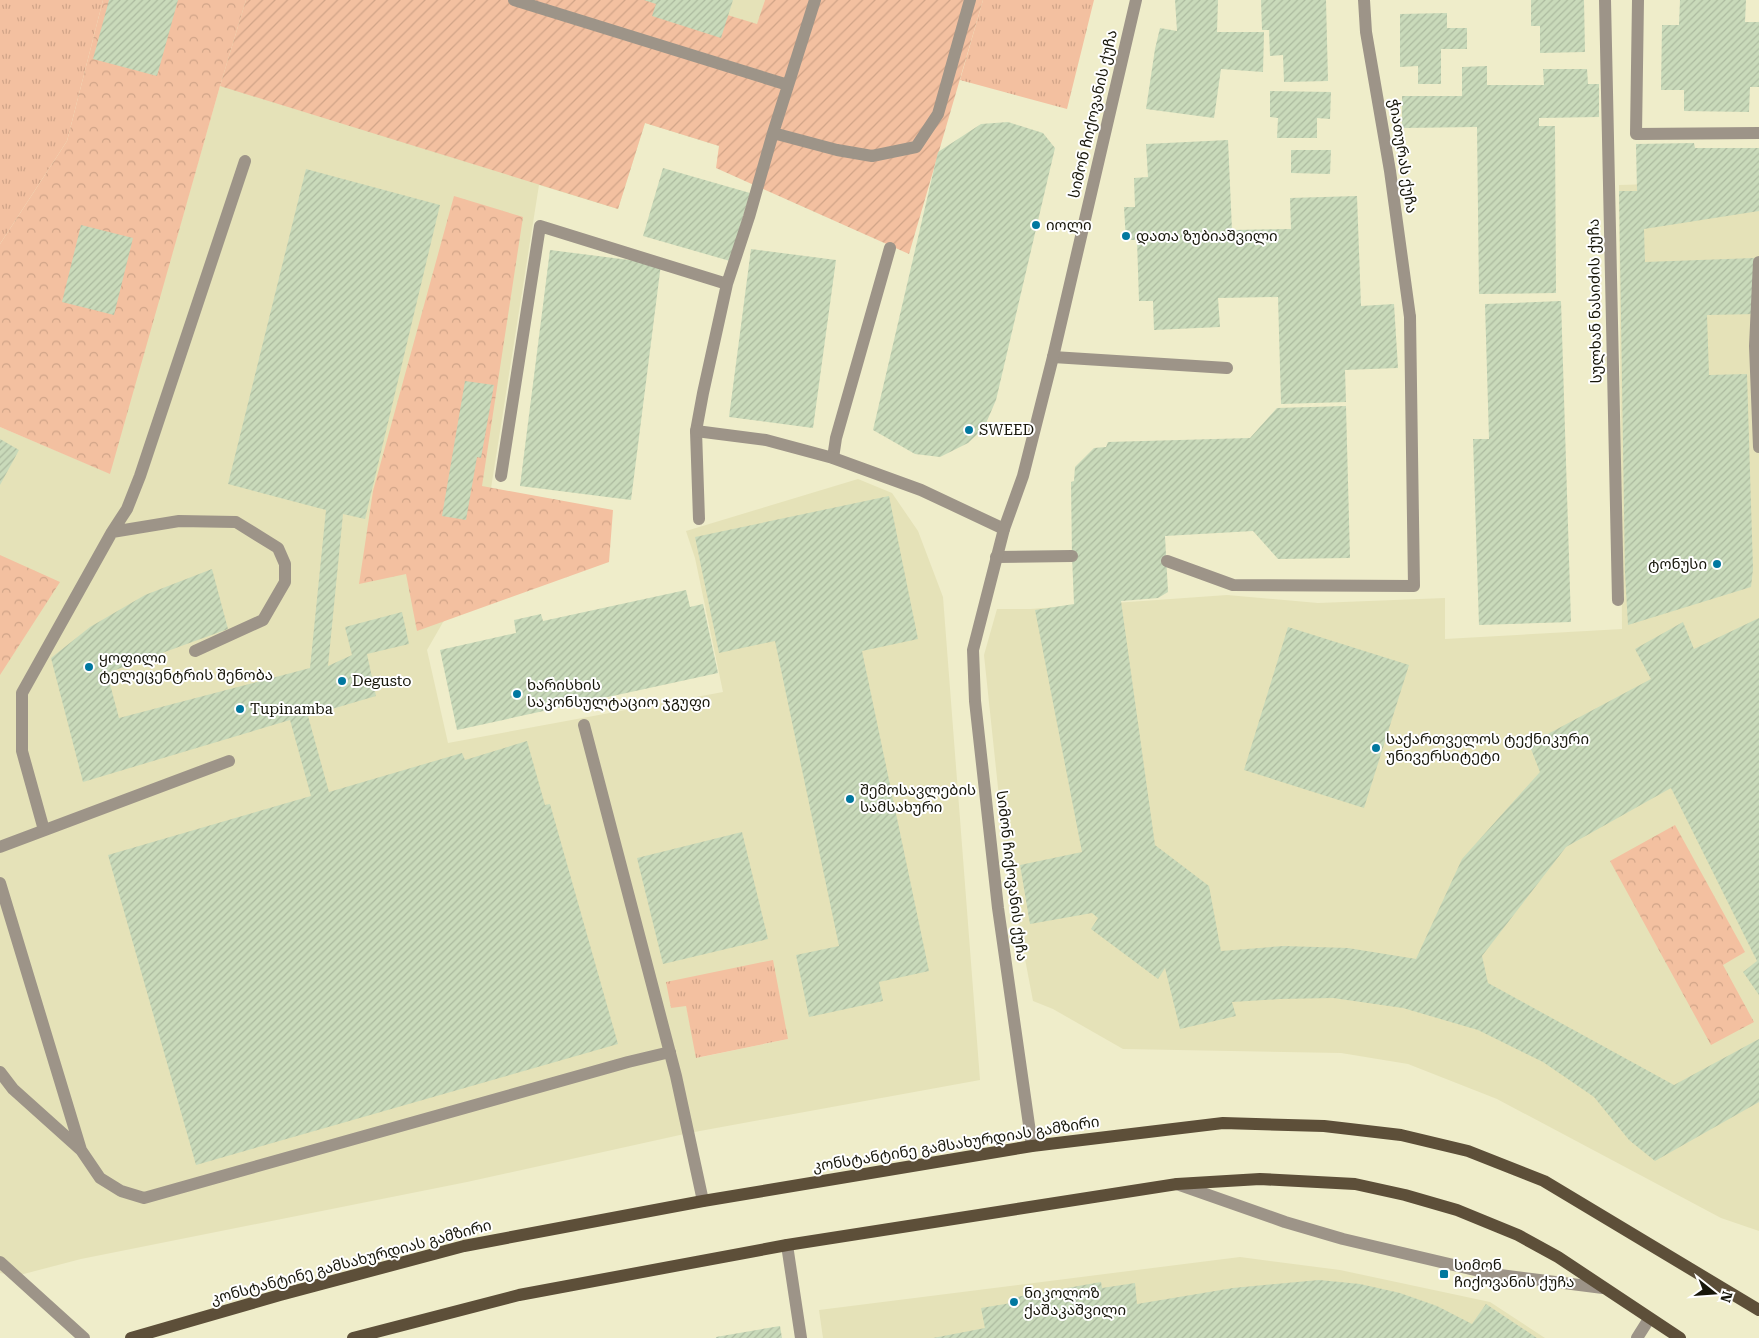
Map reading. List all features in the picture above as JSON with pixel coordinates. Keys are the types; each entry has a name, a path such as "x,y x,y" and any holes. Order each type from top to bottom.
{"main road":[{"name":"კონსტანტინე გამსახურდიას გამზირი","path":"131,1338 280,1295 464,1246 703,1201 1032,1146 1223,1123 1324,1126 1400,1135 1468,1151 1544,1181 1759,1310"},
{"path":"353,1338 519,1295 786,1245 1177,1184 1260,1180 1355,1184 1405,1195 1457,1210 1518,1236 1558,1257 1680,1338"}],"street":[{"path":"514,0 788,85"},
{"path":"699,519 696,431 702,394 727,284 815,0"},
{"path":"773,133 837,150 872,156 916,147 938,114 970,0"},
{"name":"სიმონ ჩიქოვანის ქუჩა","path":"1032,1146 998,908 975,701 973,650 996,557 1004,528 1023,476 1053,358 1136,0"},
{"name":"ჭიათურას ქუჩა","path":"1167,561 1232,585 1414,586 1410,317 1390,171 1366,32 1364,0"},
{"name":"სულხან ნასიძის ქუჩა","path":"1605,0 1618,600"},
{"path":"1638,0 1636,134 1759,133"},
{"path":"44,830 22,751 22,693 126,509 140,476 245,161"},
{"path":"501,476 540,226 727,284"},
{"path":"833,458 836,438 890,248"},
{"path":"1759,262 1757,345 1759,447"},
{"path":"1053,358 1227,368"},
{"path":"696,431 766,440 833,458 921,490 1004,528"},
{"path":"112,532 179,521 236,522 278,548 285,564 285,582 263,620 195,650"},
{"path":"996,557 1072,556"},
{"path":"584,725 670,1052 695,1156 703,1201"},
{"path":"0,848 229,761"},
{"path":"0,883 81,1150"},
{"path":"0,1072 13,1089 81,1150 100,1178 121,1191 144,1198 628,1062 670,1052"},
{"path":"1177,1184 1285,1222 1343,1239 1492,1274 1604,1288"},
{"path":"786,1245 801,1338"},
{"path":"0,1262 84,1338"},
{"path":"1637,1338 1649,1319"}],"shaded area":[{"path":"246,0 765,0 720,146 645,123 618,209 539,185 480,558 427,650 448,743 723,692 695,558 686,531 858,479 892,493 918,531 943,597 980,1080 689,1133 467,1182 81,1259 16,1276 0,1273 0,427 109,473","holes":["686,1005 788,1039 697,1058"]},
{"name":"საქართველოს ტექნიკური უნივერსიტეტი","path":"1759,181 1759,1231 1721,1218 1497,1099 1408,1064 1341,1053 1123,1049 1053,1009 1033,1001 1005,854 984,655 997,609 1030,609 1227,595 1318,603 1445,598 1445,639 1622,629 1619,185"},
{"path":"1240,1257 1340,1270 1490,1302 1545,1338 823,1338 819,1310"}],"green space":[{"path":"0,0 103,0 67,141 0,244"},
{"path":"103,0 246,0 110,474 0,427 0,244 67,141"},
{"path":"246,0 678,0 757,24 765,0 983,0 909,254 716,168 719,146 645,123 618,209 220,86"},
{"path":"983,0 1094,0 1067,109 960,80"},
{"path":"454,196 523,217 482,486 613,510 609,562 417,631 406,574 359,584 373,491"},
{"path":"0,555 60,582 0,675"},
{"path":"1675,825 1745,952 1723,965 1754,1022 1711,1045 1610,861"},
{"path":"773,960 788,1039 696,1058 686,1006 671,1008 666,982"}],"building":[{"path":"109,0 178,0 157,76 93,59"},
{"path":"644,0 733,0 721,38 652,16 656,4"},
{"path":"1175,0 1218,0 1217,32 1264,32 1263,72 1221,69 1214,118 1146,109 1160,28 1177,31"},
{"path":"1261,0 1326,0 1328,81 1284,82 1283,55 1270,56 1269,30 1262,30"},
{"path":"1531,0 1584,0 1585,52 1540,53 1540,26 1531,26"},
{"path":"1680,0 1746,0 1745,22 1759,22 1759,87 1750,87 1749,112 1684,111 1684,90 1661,90 1662,25 1679,25"},
{"path":"1447,13 1447,28 1467,28 1467,49 1441,49 1441,84 1418,84 1418,66 1400,67 1400,14"},
{"path":"1487,66 1487,85 1544,85 1543,69 1587,69 1588,84 1599,84 1599,117 1539,118 1539,126 1555,126 1556,293 1479,294 1477,127 1402,128 1402,96 1462,96 1462,67"},
{"path":"1270,91 1331,92 1330,119 1317,118 1317,138 1277,138 1278,118 1270,117"},
{"path":"1008,122 1043,133 1055,148 996,400 984,428 968,443 940,457 915,454 873,430 938,152 981,124"},
{"path":"1228,140 1232,230 1291,229 1290,198 1357,196 1361,306 1394,304 1398,368 1345,370 1346,402 1281,404 1278,297 1218,298 1220,327 1154,330 1153,301 1139,301 1137,240 1126,240 1124,207 1135,207 1134,178 1148,177 1146,144"},
{"path":"1694,143 1695,148 1759,148 1759,211 1644,229 1645,262 1754,258 1756,314 1707,315 1709,375 1747,374 1753,569 1751,587 1628,625 1625,573 1619,191 1637,191 1636,144"},
{"path":"1291,150 1331,150 1330,174 1291,173"},
{"path":"663,168 750,193 730,261 643,236"},
{"name":"ყოფილი ტელეცენტრის შენობა","path":"306,169 440,205 365,519 343,514 328,666 352,655 345,627 402,612 409,644 367,654 376,696 308,716 329,792 462,753 465,760 527,741 545,805 550,804 618,1044 196,1165 108,855 311,796 290,720 83,782 51,658 90,627 145,595 212,569 228,629 107,673 119,718 310,668 326,510 228,484"},
{"path":"81,225 133,238 114,315 62,302"},
{"path":"751,249 836,260 813,428 729,417"},
{"path":"550,250 661,264 631,500 520,486"},
{"path":"1561,301 1571,622 1479,625 1473,439 1489,439 1485,304"},
{"path":"465,381 494,385 481,458 477,457 466,520 442,516"},
{"path":"1346,406 1350,558 1278,559 1253,531 1165,536 1168,592 1158,598 1121,601 1155,845 1209,886 1221,951 1284,946 1348,948 1416,959 1462,859 1540,772 1529,744 1651,679 1635,649 1683,622 1694,649 1759,618 1759,995 1743,972 1757,961 1671,788 1566,847 1482,956 1488,983 1674,1085 1759,1039 1759,1102 1655,1161 1629,1140 1594,1097 1543,1062 1478,1030 1403,1008 1333,998 1232,1002 1236,1016 1180,1029 1165,968 1158,979 1091,929 1098,918 1092,913 1030,924 1020,865 1082,852 1035,610 1074,604 1071,482 1074,481 1075,467 1094,448 1106,447 1108,442 1250,438 1277,408"},
{"path":"0,439 19,450 0,485"},
{"path":"889,496 918,639 862,651 929,971 879,982 883,1001 809,1017 796,955 839,946 775,641 719,653 695,537"},
{"path":"686,590 690,607 703,604 718,673 457,730 440,650 516,633 514,620 541,614 543,621"},
{"path":"1288,627 1409,665 1364,808 1244,770"},
{"path":"742,832 768,939 663,964 637,858"},
{"path":"1319,1280 1360,1284 1400,1293 1437,1306 1472,1324 1486,1304 1537,1338 933,1338 985,1328 981,1308 1017,1302 1016,1297 1101,1282 1102,1288 1135,1283 1137,1304 1233,1288"},
{"path":"780,1326 782,1338 716,1338 716,1337"}],"place":[{"name":"იოლი","path":"1036,225"},
{"name":"დათა ზუბიაშვილი","path":"1126,236"},
{"name":"SWEED","path":"969,430"},
{"name":"ტონუსი","path":"1717,564"},
{"name":"ყოფილი ტელეცენტრის შენობა","path":"89,667"},
{"name":"Degusto","path":"342,681"},
{"name":"ხარისხის საკონსულტაციო ჯგუფი","path":"517,694"},
{"name":"Tupinamba","path":"240,709"},
{"name":"საქართველოს ტექნიკური უნივერსიტეტი","path":"1376,748"},
{"name":"შემოსავლების სამსახური","path":"850,799"},
{"name":"სიმონ ჩიქოვანის ქუჩა","path":"1444,1274"},
{"name":"ნიკოლოზ ქაშაკაშვილი","path":"1014,1302"}]}
